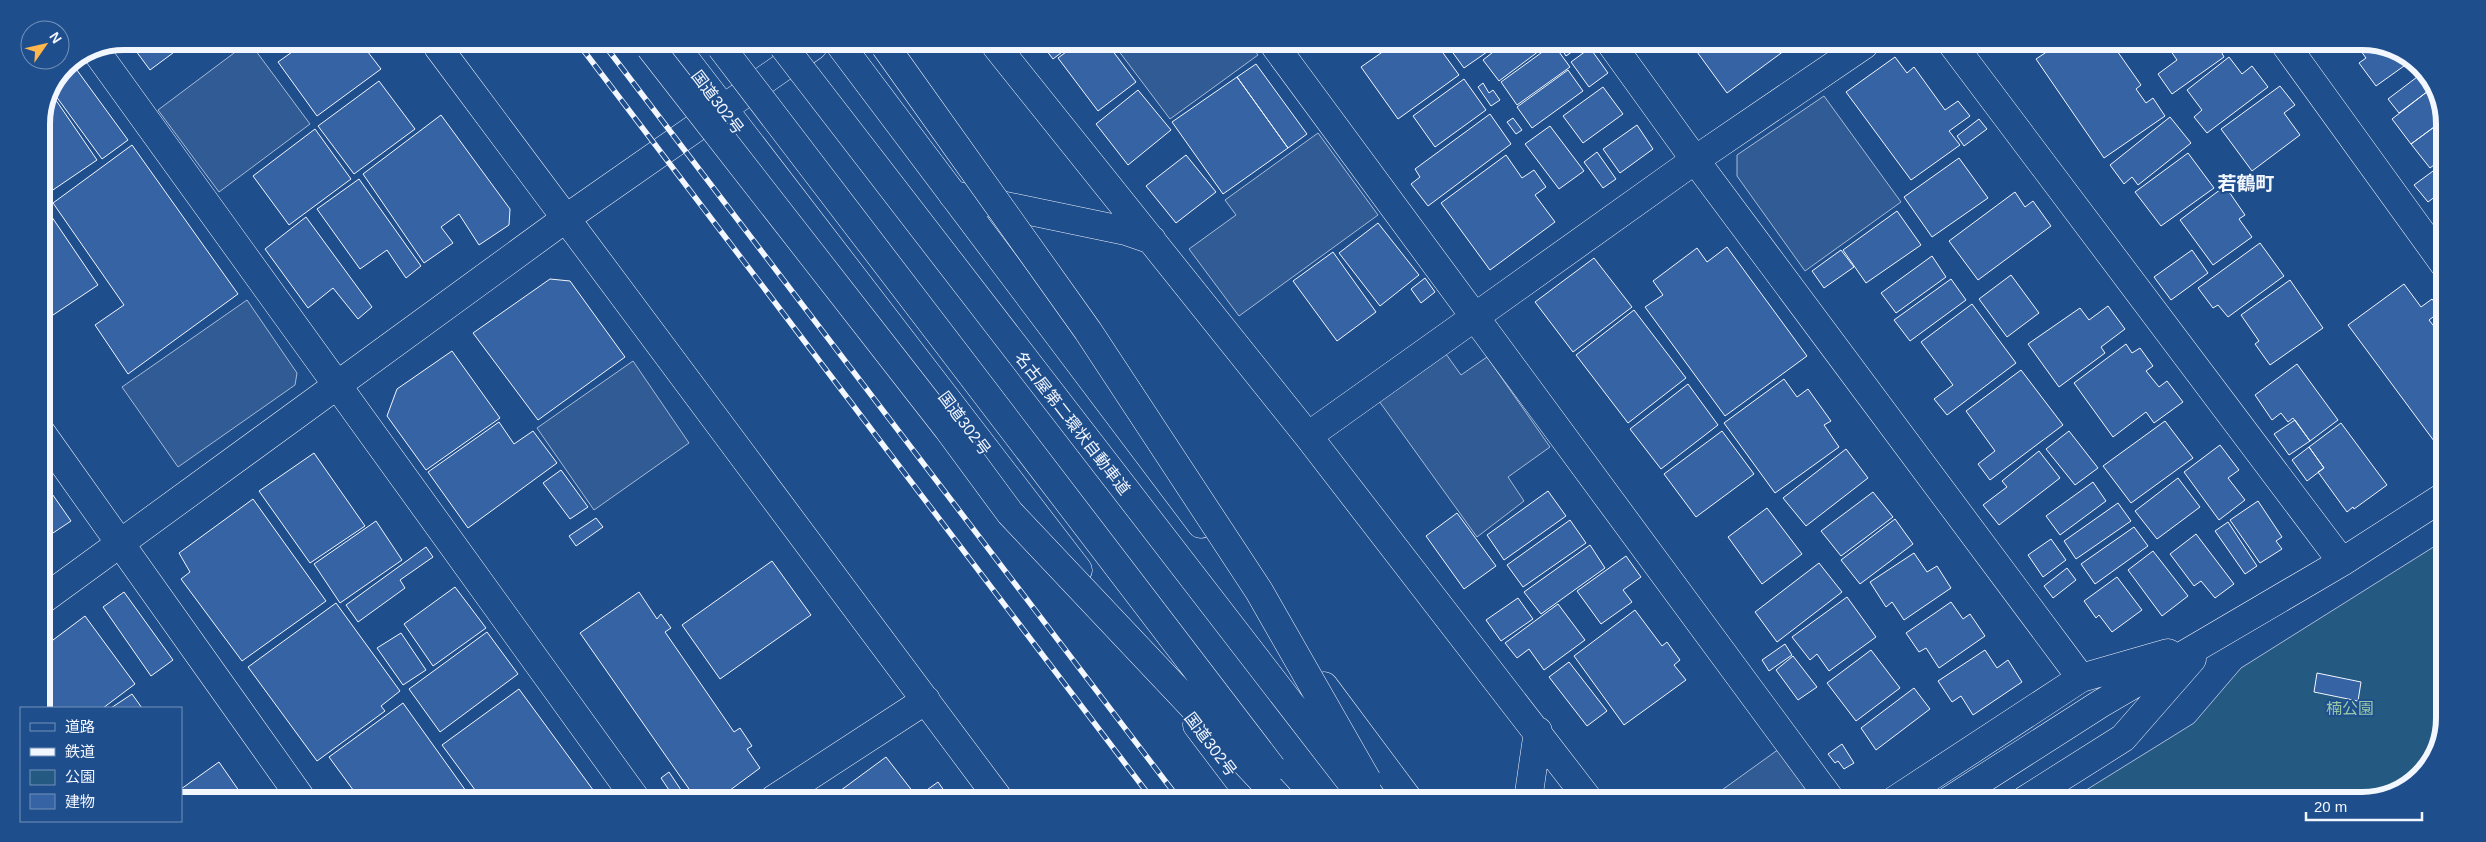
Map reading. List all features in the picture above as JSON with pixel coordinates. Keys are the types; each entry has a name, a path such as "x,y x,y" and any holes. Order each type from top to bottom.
{"main road":[{"path":"440,50 994,792"},
{"path":"652,50 948,429 1010,514 1273,792"},
{"name":"国道302号","path":"678,50 1249,792"},
{"path":"724,50 1291,792"},
{"name":"名古屋第二環状自動車道","path":"786,50 1358,792"},
{"path":"50,595 565,219 807,50"},
{"path":"844,50 1404,792"},
{"path":"888,50 1088,331 1248,575 1373,792"},
{"path":"999,50 1308,436 1538,731 1583,792"},
{"path":"1278,50 1825,792"},
{"path":"1616,50 1695,160 2081,678"},
{"path":"1308,436 1475,315 1695,160 1857,50"},
{"path":"1957,50 2342,562"},
{"path":"2289,50 2436,253"},
{"path":"98,55 632,792"},
{"path":"953,195 1126,231 1152,240"},
{"path":"50,445 297,792"},
{"path":"1962,792 2100,704 2342,562 2436,502"},
{"path":"1907,792 2081,678 2208,641"},
{"path":"2038,792 2123,738 2208,641"},
{"path":"785,792 926,700"},
{"path":"1529,792 1538,731"},
{"path":"1378,758 1407,792"}],"green space":[{"name":"楠公園","path":"2436,545 2435,727 2428,751 2418,767 2407,777 2386,788 2362,792 2083,792 2194,723 2241,668"}],"shaded area":[{"path":"238,50 255,50 310,124 219,192 158,110"},
{"path":"1118,50 1254,50 1258,55 1170,119"},
{"path":"1824,96 1901,202 1805,271 1737,176 1737,155"},
{"path":"1318,133 1378,215 1239,316 1189,249 1236,215 1225,200"},
{"path":"247,300 297,373 295,385 178,467 122,387"},
{"path":"1446,354 1461,375 1487,357 1550,447 1508,477 1524,501 1477,537 1379,401"},
{"path":"633,361 689,443 594,510 537,428"},
{"path":"1779,749 1812,792 1719,792"}],"building":[{"path":"135,50 177,50 150,70"},
{"path":"295,50 366,50 381,69 317,116 278,62"},
{"path":"1046,50 1065,50 1053,59"},
{"path":"1069,50 1112,50 1136,82 1098,111 1058,58"},
{"path":"1385,50 1441,50 1459,75 1398,119 1361,67"},
{"path":"1451,50 1490,50 1464,68"},
{"path":"1496,50 1540,50 1499,81 1483,60"},
{"path":"1545,50 1558,50 1570,67 1517,105 1501,82"},
{"path":"1562,50 1575,50 1566,56"},
{"path":"1587,50 1591,50 1608,73 1589,87 1571,62"},
{"path":"1696,50 1785,50 1727,93"},
{"path":"2050,50 2107,50 2109,52 2116,50 2141,85 2136,89 2146,103 2153,98 2165,116 2104,158 2036,59"},
{"path":"2170,50 2220,50 2224,57 2172,94 2158,74 2177,60"},
{"path":"2360,50 2381,53 2406,65 2376,86 2359,63 2366,58"},
{"path":"1895,57 1907,73 1914,67 1945,110 1958,101 1970,116 1949,131 1960,145 1911,180 1846,92"},
{"path":"2229,57 2242,74 2252,66 2268,87 2207,133 2194,117 2202,110 2187,90"},
{"path":"1256,64 1307,134 1288,148 1237,77"},
{"path":"76,69 128,140 102,159 56,96 63,83"},
{"path":"1568,70 1583,91 1532,128 1517,107"},
{"path":"2419,76 2428,91 2399,113 2388,99"},
{"path":"1237,77 1288,148 1223,194 1172,122"},
{"path":"1464,79 1486,110 1435,147 1413,116"},
{"path":"379,81 415,129 354,174 318,126"},
{"path":"1483,83 1489,93 1493,90 1500,100 1491,106 1478,87"},
{"path":"2280,86 2295,105 2284,113 2300,135 2252,171 2221,129"},
{"path":"1603,87 1623,114 1583,143 1563,116"},
{"path":"1138,90 1171,130 1128,165 1096,124"},
{"path":"2428,91 2435,110 2436,126 2411,144 2392,119"},
{"path":"55,99 97,160 50,192 50,124 51,110"},
{"path":"1490,114 1511,144 1428,206 1411,184 1420,177 1415,169"},
{"path":"441,115 510,209 509,225 479,245 459,214 441,227 453,243 424,263 363,174"},
{"path":"2170,117 2191,143 2138,185 2132,177 2124,184 2110,165"},
{"path":"1513,118 1522,130 1516,134 1507,122"},
{"path":"1979,119 1987,129 1964,146 1957,136"},
{"path":"1637,125 1653,149 1620,173 1603,149"},
{"path":"1550,126 1584,171 1559,189 1525,144"},
{"path":"2436,126 2436,163 2430,168 2411,144"},
{"path":"315,129 351,179 289,225 253,176"},
{"path":"132,145 238,294 128,374 95,325 124,305 53,203"},
{"path":"1597,152 1616,179 1603,188 1584,162"},
{"path":"2188,153 2214,188 2161,226 2135,192"},
{"path":"1186,155 1216,192 1176,223 1146,186"},
{"path":"1506,155 1522,178 1534,170 1546,187 1535,195 1555,222 1490,270 1441,203"},
{"path":"1959,158 1988,198 1932,237 1904,197"},
{"path":"2436,169 2436,196 2428,202 2414,185"},
{"path":"359,179 421,266 406,278 387,250 360,269 317,209"},
{"path":"2225,186 2245,215 2239,219 2252,237 2213,265 2180,220"},
{"path":"2015,192 2025,207 2033,201 2051,226 1978,280 1949,241"},
{"path":"1897,211 1921,245 1866,283 1843,250"},
{"path":"50,214 98,285 50,317"},
{"path":"306,217 372,307 358,319 333,288 308,308 265,249"},
{"path":"1378,223 1419,275 1380,306 1339,253"},
{"path":"2260,243 2284,276 2228,317 2218,305 2213,308 2198,288"},
{"path":"1727,247 1807,356 1725,416 1645,307 1663,295 1653,281 1697,248 1707,262"},
{"path":"1841,250 1854,267 1824,288 1812,271"},
{"path":"2192,250 2208,273 2171,300 2154,277"},
{"path":"1333,252 1376,312 1337,341 1293,281"},
{"path":"1932,256 1946,277 1896,313 1881,293"},
{"path":"1594,258 1632,307 1573,352 1535,302"},
{"path":"2011,275 2039,313 2007,337 1979,299"},
{"path":"1425,278 1435,292 1421,303 1411,289"},
{"path":"550,279 570,281 625,357 538,420 473,333"},
{"path":"1951,279 1966,300 1910,341 1894,320"},
{"path":"2290,280 2323,328 2270,365 2255,344 2259,341 2241,315"},
{"path":"2404,284 2421,307 2432,299 2436,304 2436,315 2429,320 2436,329 2436,444 2348,325"},
{"path":"1972,304 2016,363 1947,415 1934,399 1953,385 1921,342"},
{"path":"2108,306 2125,329 2101,347 2105,353 2059,387 2028,344 2080,308 2089,320"},
{"path":"1634,310 1686,378 1628,423 1576,355"},
{"path":"2126,344 2132,353 2140,348 2153,366 2146,371 2159,387 2167,381 2183,402 2154,423 2146,412 2113,437 2074,383"},
{"path":"452,351 500,418 426,470 387,416 397,389"},
{"path":"2297,364 2338,420 2310,441 2293,418 2288,422 2281,413 2272,420 2255,395"},
{"path":"2021,370 2063,425 1990,480 1978,464 1995,451 1966,411"},
{"path":"1784,379 1797,397 1808,389 1831,421 1824,425 1839,447 1775,493 1724,423"},
{"path":"1688,384 1718,425 1661,469 1630,429"},
{"path":"2295,420 2310,441 2289,455 2274,434"},
{"path":"2165,421 2193,458 2131,503 2103,466"},
{"path":"499,422 514,444 533,431 557,463 468,528 428,472"},
{"path":"2341,423 2387,485 2347,512 2318,472 2324,468 2309,447"},
{"path":"1722,431 1754,474 1696,517 1664,474"},
{"path":"2069,431 2098,468 2075,485 2046,449"},
{"path":"2220,445 2239,470 2228,478 2245,500 2219,520 2184,472"},
{"path":"2309,447 2324,468 2307,481 2292,460"},
{"path":"1846,449 1868,478 1806,526 1783,498"},
{"path":"2039,451 2060,478 1999,525 1983,505 2007,487 2002,481"},
{"path":"314,453 365,526 310,563 259,491"},
{"path":"561,470 588,507 570,519 543,483"},
{"path":"2178,478 2200,507 2157,539 2135,511"},
{"path":"2093,482 2106,501 2060,535 2046,516"},
{"path":"50,491 71,521 50,535"},
{"path":"1548,491 1566,516 1504,560 1487,535"},
{"path":"1873,492 1893,517 1841,556 1821,531"},
{"path":"253,499 326,601 242,661 181,579 190,572 179,553"},
{"path":"2258,501 2282,537 2276,541 2282,549 2260,563 2230,520"},
{"path":"2118,503 2131,521 2076,559 2064,541"},
{"path":"1767,508 1802,554 1762,584 1728,537"},
{"path":"1457,513 1496,566 1464,589 1426,536"},
{"path":"596,518 603,527 576,546 569,536"},
{"path":"1895,519 1913,544 1860,584 1841,560"},
{"path":"1570,520 1586,543 1523,587 1507,565"},
{"path":"376,521 402,560 340,603 314,564"},
{"path":"2228,522 2257,566 2245,574 2215,531"},
{"path":"2134,527 2148,546 2095,584 2081,564"},
{"path":"2196,534 2234,584 2215,598 2201,581 2194,586 2170,554"},
{"path":"2051,539 2066,560 2043,577 2028,555"},
{"path":"1590,545 1605,568 1541,614 1524,592"},
{"path":"426,547 433,557 400,580 405,588 358,622 346,605"},
{"path":"2153,551 2188,596 2162,616 2128,570"},
{"path":"1914,553 1927,572 1937,566 1951,588 1904,620 1892,602 1886,607 1870,582"},
{"path":"1626,556 1641,577 1623,590 1632,602 1601,624 1577,591"},
{"path":"772,561 811,615 720,679 682,625"},
{"path":"1819,563 1842,592 1777,642 1755,612"},
{"path":"2067,568 2076,580 2053,598 2044,586"},
{"path":"2117,577 2142,610 2112,632 2099,615 2096,618 2084,601"},
{"path":"455,587 486,628 433,666 404,624"},
{"path":"124,592 173,660 151,676 103,607"},
{"path":"639,592 657,619 661,614 671,628 665,632 734,732 740,728 752,746 747,749 760,768 727,792 691,792 580,633"},
{"path":"1847,597 1876,637 1829,671 1817,654 1810,660 1792,637"},
{"path":"1518,598 1533,619 1501,641 1486,620"},
{"path":"1951,602 1963,619 1970,614 1985,636 1939,668 1926,648 1919,652 1906,633"},
{"path":"336,603 400,691 381,706 385,711 317,761 248,667"},
{"path":"1558,604 1585,640 1544,670 1529,649 1517,658 1505,643"},
{"path":"1635,610 1662,646 1667,642 1680,660 1674,665 1686,680 1624,725 1574,656"},
{"path":"85,616 135,684 104,707 50,707 50,642"},
{"path":"487,632 518,674 440,732 409,689"},
{"path":"401,633 426,670 403,685 377,648"},
{"path":"1785,644 1792,655 1769,671 1762,660"},
{"path":"1871,650 1900,688 1856,721 1827,683"},
{"path":"1985,650 1997,668 2008,660 2022,682 1973,715 1961,696 1952,702 1938,681"},
{"path":"1793,656 1817,687 1798,700 1776,670"},
{"path":"1569,662 1607,711 1587,726 1549,677"},
{"path":"2317,673 2361,682 2358,701 2314,692"},
{"path":"1914,688 1930,709 1876,750 1861,728"},
{"path":"519,689 595,792 477,792 442,745"},
{"path":"132,694 141,707 112,707"},
{"path":"403,703 467,792 355,792 329,757"},
{"path":"1842,744 1854,763 1844,769 1838,761 1835,763 1828,754"},
{"path":"886,757 913,792 838,792"},
{"path":"219,762 240,792 182,792 182,788"},
{"path":"669,772 682,792 670,792 661,778"},
{"path":"938,782 945,792 924,792"}],"railway":[{"path":"583,50 1147,792"},
{"path":"608,50 1174,792"}],"district":[{"name":"若鶴町","path":"2246,183"}]}
